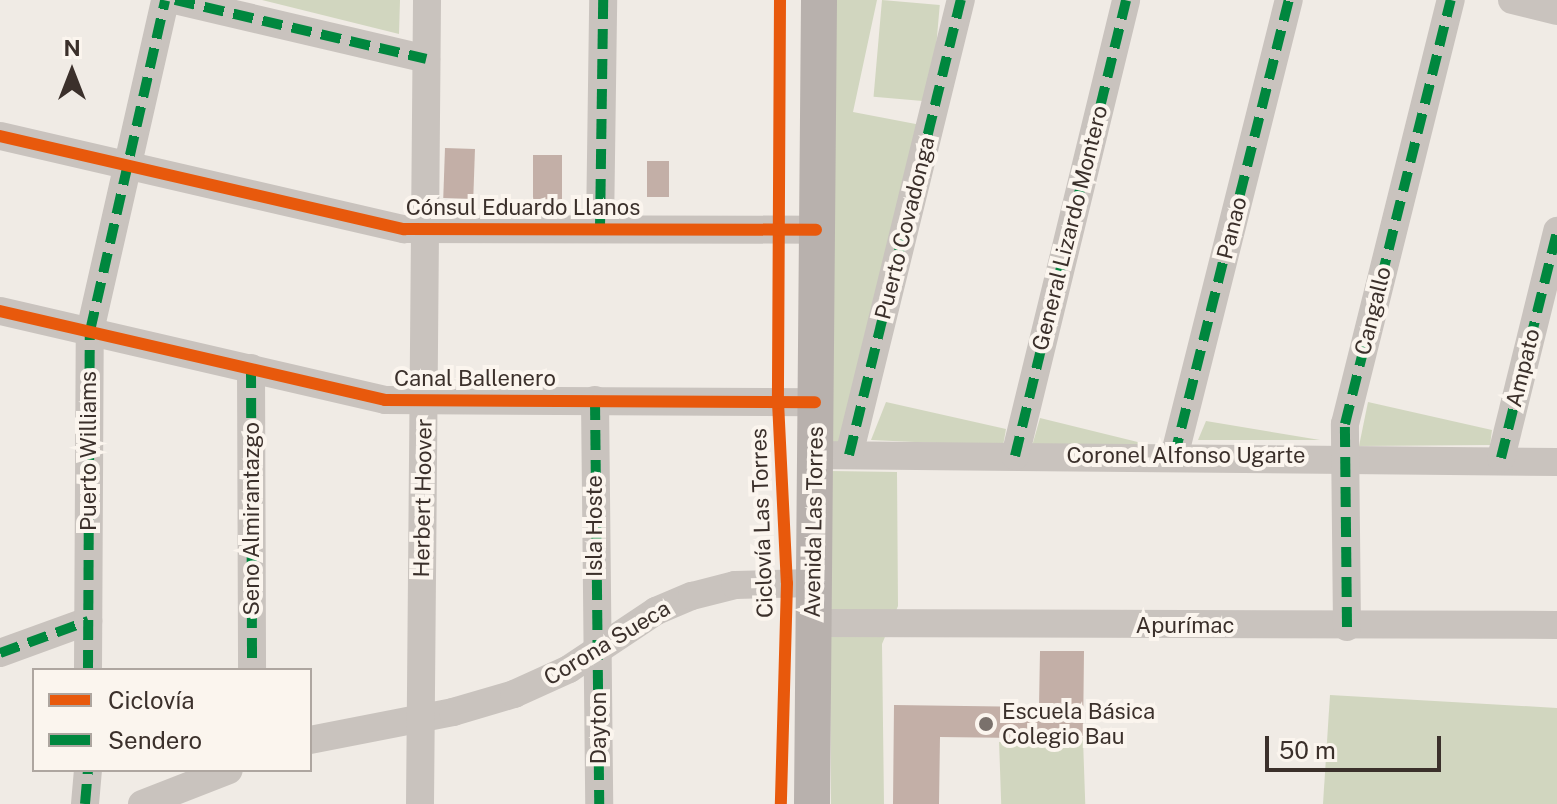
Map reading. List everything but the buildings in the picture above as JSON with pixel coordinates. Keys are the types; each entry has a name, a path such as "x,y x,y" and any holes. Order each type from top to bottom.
{"main road":[{"name":"Avenida Las Torres","path":"812,804 814,583 832,455 815,402 819,0"}],"street":[{"name":"Puerto Williams","path":"88,668 90,331 165,0"},
{"path":"175,0 426,59"},
{"name":"Herbert Hoover","path":"420,804 427,0"},
{"path":"600,229 603,0"},
{"name":"Puerto Covadonga","path":"832,455 961,0"},
{"name":"General Lizardo Montero","path":"1015,456 1126,0"},
{"name":"Panao","path":"1174,457 1289,0"},
{"name":"Cangallo","path":"1347,627 1345,424 1451,0"},
{"path":"1512,0 1557,11"},
{"name":"Cónsul Eduardo Llanos","path":"0,136 393,227 816,230"},
{"name":"Ampato","path":"1501,458 1557,231"},
{"name":"Canal Ballenero","path":"0,311 385,400 815,402"},
{"name":"Seno Almirantazgo","path":"251,368 252,668"},
{"name":"Isla Hoste","path":"595,400 597,651"},
{"name":"Coronel Alfonso Ugarte","path":"832,455 1501,458 1557,462"},
{"name":"Corona Sueca","path":"312,740 421,719 514,694 597,651 656,611 692,596 735,585 814,583"},
{"path":"0,653 88,621"},
{"name":"Apurímac","path":"814,623 1347,627 1557,625"},
{"name":"Dayton","path":"597,651 599,804"},
{"path":"85,804 88,772"},
{"path":"142,804 224,772"}],"green space":[{"path":"262,0 400,0 399,34"},
{"path":"834,0 877,0 853,112 921,125 839,446 831,447"},
{"path":"882,0 940,5 931,102 874,97"},
{"path":"886,402 1006,429 1003,446 871,440"},
{"path":"1368,402 1492,430 1490,445 1359,446"},
{"path":"1040,418 1154,446 1032,446"},
{"path":"1206,421 1320,440 1198,440"},
{"path":"830,471 897,472 898,606 882,644 884,804 831,804"},
{"path":"1330,695 1557,708 1557,804 1323,804"},
{"path":"1083,739 1085,804 1001,804 999,742"}],"marked path":[{"path":"88,668 90,331 165,0"},
{"path":"175,0 426,59"},
{"path":"600,229 603,0"},
{"path":"849,455 961,0"},
{"path":"1015,456 1126,0"},
{"path":"1174,457 1289,0"},
{"path":"1347,627 1345,424 1451,0"},
{"path":"1501,458 1557,231"},
{"path":"251,368 252,668"},
{"path":"595,400 599,804"},
{"path":"0,653 88,621"},
{"path":"85,804 88,772"}],"cycle path":[{"name":"Ciclovía Las Torres","path":"780,0 778,402 787,583 781,804"},
{"path":"0,136 404,229 816,230"},
{"path":"0,311 385,400 815,402"}],"place":[{"name":"Escuela Básica Colegio Bau","path":"986,724"}]}
